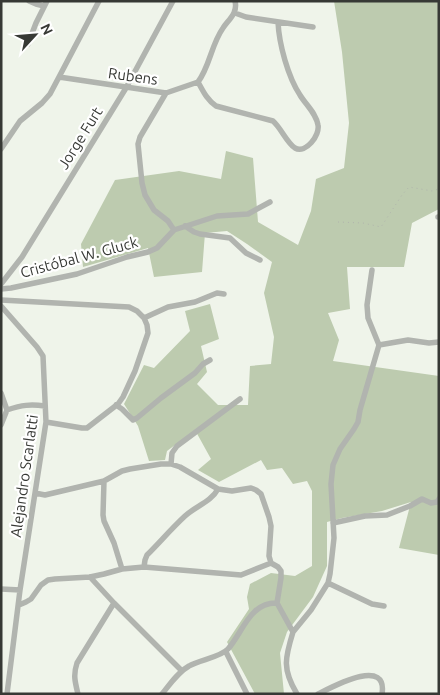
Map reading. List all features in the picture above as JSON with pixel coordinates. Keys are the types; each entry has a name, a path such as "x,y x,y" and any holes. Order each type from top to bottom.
{"street":[{"path":"28,44 46,4 36,4 29,1"},
{"path":"1,149 20,121 45,99 60,77 99,1"},
{"name":"Jorge Furt","path":"1,284 22,257 126,88 173,1"},
{"path":"235,1 235,13 219,35 203,76 198,82 208,99 216,106 272,122 277,125 292,145 296,148 303,148 311,144 315,138 318,124 297,90 285,63 278,22"},
{"path":"235,13 246,17 313,27"},
{"name":"Rubens","path":"60,77 166,93 198,82"},
{"path":"166,93 140,137 138,144 145,195 154,210 168,221 174,230"},
{"name":"Cristóbal W. Gluck","path":"1,289 77,274 148,252 157,248 174,230 217,216 248,214 270,202"},
{"path":"185,226 200,234 230,238 246,253 260,260"},
{"path":"297,694 290,683 287,673 286,653 293,632 311,610 328,583 333,548 331,484 334,465 340,449 358,422 378,345 368,318 367,305 372,270"},
{"path":"144,318 168,307 196,302 217,293 224,294"},
{"path":"1,300 129,307 137,311 147,324 148,333 135,370 124,397 116,405 87,428 46,422"},
{"name":"Alejandro Scarlatti","path":"1,306 41,351 43,356 46,422 20,590 7,694"},
{"path":"378,345 408,340 429,343 439,342"},
{"path":"116,405 133,420 210,360"},
{"path":"1,393 7,410 1,425"},
{"path":"171,464 172,453 177,446 240,399"},
{"path":"7,410 30,404 45,406"},
{"path":"35,493 45,495 104,481 130,469 161,464 171,464 180,467 218,489 232,491 251,488 256,490 261,494 271,526 269,556 271,563 281,571 277,604 293,632"},
{"path":"104,481 104,521 114,543 122,569"},
{"path":"144,567 147,556 186,515 215,495 218,489"},
{"path":"333,523 365,516 387,515 422,500 431,503 439,500"},
{"path":"18,604 31,599 41,585 48,580 90,577 122,569 144,567 241,575 271,563"},
{"path":"90,577 182,671"},
{"path":"328,583 372,604 384,606"},
{"path":"1,589 20,590"},
{"path":"78,694 74,673 77,664 114,603"},
{"path":"162,694 182,671 190,665 226,652 255,611 269,603 277,604"},
{"path":"226,652 246,694"},
{"path":"318,694 348,680 365,675 375,676 380,680 382,694"}],"path":[{"path":"338,222 364,222 381,228 409,187 432,191 439,190"}],"green space":[{"path":"334,1 439,1 439,209 412,223 404,267 347,267 350,309 328,313 339,340 333,361 439,376 439,555 399,548 411,502 382,511 327,522 327,566 313,597 287,632 280,653 284,694 255,694 227,642 249,609 247,597 250,584 271,573 295,576 312,566 312,491 307,481 293,484 282,468 267,470 261,460 219,482 198,470 211,459 195,430 167,451 165,460 149,461 138,426 124,404 144,365 154,368 190,331 185,311 210,304 219,339 201,346 207,372 197,384 218,405 248,405 250,366 271,364 274,337 264,293 272,262 227,231 205,233 202,272 154,277 148,248 83,267 81,244 115,180 179,171 221,179 226,151 253,158 258,222 298,245 311,211 316,179 344,168 349,123 342,52"}]}
